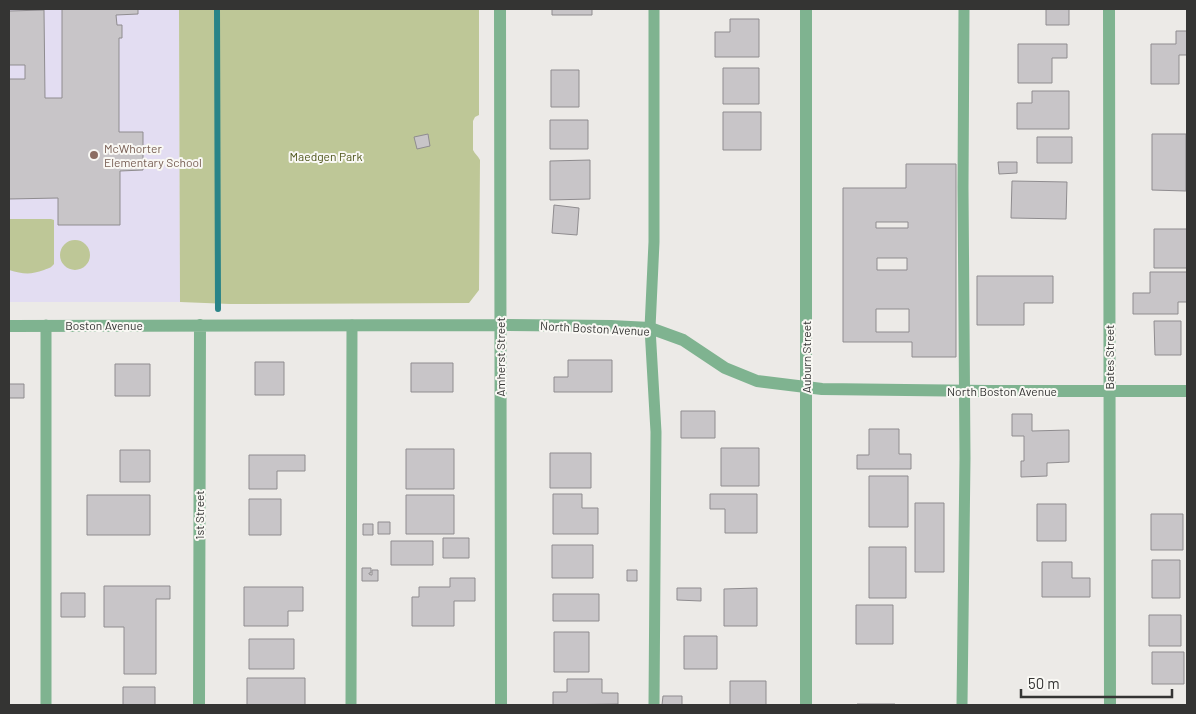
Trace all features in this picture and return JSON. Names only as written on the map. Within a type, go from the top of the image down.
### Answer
[{"type":"street","name":"Amherst Street","points":[[500,9],[501,705]]},
{"type":"street","name":"Auburn Street","points":[[806,9],[806,705]]},
{"type":"street","name":"Bates Street","points":[[1109,9],[1110,705]]},
{"type":"street","name":"North Boston Avenue","points":[[200,325],[500,325],[650,328],[684,340],[725,368],[757,381],[822,389],[1187,391]]},
{"type":"street","name":"Boston Avenue","points":[[9,326],[200,325]]},
{"type":"street","name":"1st Street","points":[[199,705],[200,325]]},
{"type":"lane","points":[[654,9],[654,242],[650,328],[656,432],[654,705]]},
{"type":"lane","points":[[962,705],[965,458],[964,9]]},
{"type":"lane","points":[[46,325],[46,705]]},
{"type":"lane","points":[[351,705],[352,325]]},
{"type":"shaded area","name":"McWhorter Elementary School","points":[[9,9],[179,9],[180,302],[9,302]]},
{"type":"green space","name":"Maedgen Park","points":[[179,9],[479,9],[479,115],[473,121],[473,150],[480,160],[479,290],[469,303],[230,304],[180,302]]},
{"type":"green space","points":[[9,219],[54,220],[54,264],[52,266],[39,272],[30,273],[9,270]]},
{"type":"green space","points":[[75,240],[86,244],[90,255],[86,266],[75,270],[64,266],[60,255],[64,244]]},
{"type":"building","points":[[62,9],[138,9],[138,14],[116,15],[117,25],[122,25],[122,38],[119,38],[119,132],[143,132],[143,170],[120,171],[120,225],[58,225],[58,198],[9,199],[9,79],[25,79],[25,65],[9,65],[9,11],[44,10],[45,98],[62,98]]},
{"type":"building","points":[[552,9],[592,9],[592,15],[552,15]]},
{"type":"building","points":[[1046,9],[1069,9],[1069,25],[1046,25]]},
{"type":"building","points":[[730,19],[759,19],[759,57],[715,57],[715,32],[730,32]]},
{"type":"building","points":[[1176,31],[1187,31],[1187,55],[1179,55],[1179,84],[1151,84],[1151,44],[1176,44]]},
{"type":"building","points":[[1018,44],[1067,44],[1067,58],[1052,58],[1052,83],[1018,83]]},
{"type":"building","points":[[723,68],[759,68],[759,104],[723,104]]},
{"type":"building","points":[[551,70],[579,70],[579,107],[551,107]]},
{"type":"building","points":[[1032,91],[1069,91],[1069,129],[1017,129],[1017,103],[1032,103]]},
{"type":"building","points":[[723,112],[761,112],[761,150],[723,150]]},
{"type":"building","points":[[550,120],[588,120],[588,149],[550,149]]},
{"type":"building","points":[[428,134],[430,146],[417,149],[414,137]]},
{"type":"building","points":[[1152,134],[1186,134],[1186,191],[1152,190]]},
{"type":"building","points":[[1037,137],[1072,137],[1072,163],[1037,163]]},
{"type":"building","points":[[590,160],[590,199],[550,200],[550,161]]},
{"type":"building","points":[[998,162],[1017,162],[1017,173],[999,174]]},
{"type":"building","points":[[906,164],[956,164],[956,357],[912,357],[912,342],[843,342],[843,188],[906,188]],"holes":[[[876,222],[908,222],[908,228],[876,228]],[[877,258],[907,258],[907,270],[877,270]],[[876,309],[909,309],[909,332],[876,332]]]},
{"type":"building","points":[[1012,181],[1067,182],[1066,219],[1011,218]]},
{"type":"building","points":[[554,205],[579,208],[577,235],[552,233]]},
{"type":"building","points":[[1154,229],[1187,229],[1187,268],[1154,268]]},
{"type":"building","points":[[1150,272],[1187,272],[1187,302],[1178,302],[1178,314],[1133,314],[1133,293],[1150,293]]},
{"type":"building","points":[[977,276],[1053,276],[1053,303],[1024,303],[1024,325],[977,325]]},
{"type":"building","points":[[1154,321],[1181,321],[1181,355],[1155,355]]},
{"type":"building","points":[[568,360],[612,360],[612,392],[554,392],[554,377],[568,377]]},
{"type":"building","points":[[255,362],[284,362],[284,395],[255,395]]},
{"type":"building","points":[[411,363],[453,363],[453,392],[411,392]]},
{"type":"building","points":[[115,364],[150,364],[150,396],[115,396]]},
{"type":"building","points":[[9,384],[24,384],[24,398],[9,398]]},
{"type":"building","points":[[681,411],[715,411],[715,438],[681,438]]},
{"type":"building","points":[[1012,414],[1032,414],[1032,431],[1069,430],[1069,462],[1047,463],[1047,476],[1021,477],[1021,461],[1024,461],[1024,436],[1012,436]]},
{"type":"building","points":[[869,429],[899,429],[899,454],[911,454],[911,469],[857,469],[857,455],[869,455]]},
{"type":"building","points":[[721,448],[759,448],[759,486],[721,486]]},
{"type":"building","points":[[406,449],[454,449],[454,489],[406,489]]},
{"type":"building","points":[[120,450],[150,450],[150,482],[120,482]]},
{"type":"building","points":[[550,453],[591,453],[591,488],[550,488]]},
{"type":"building","points":[[249,455],[305,455],[305,471],[277,471],[277,489],[249,489]]},
{"type":"building","points":[[869,476],[908,476],[908,527],[869,527]]},
{"type":"building","points":[[553,494],[582,494],[582,508],[598,508],[598,534],[553,534]]},
{"type":"building","points":[[710,494],[757,494],[757,533],[725,533],[725,509],[710,509]]},
{"type":"building","points":[[87,495],[150,495],[150,535],[87,535]]},
{"type":"building","points":[[406,495],[454,495],[454,534],[406,534]]},
{"type":"building","points":[[249,499],[281,499],[281,535],[249,535]]},
{"type":"building","points":[[915,503],[944,503],[944,572],[915,572]]},
{"type":"building","points":[[1037,504],[1066,504],[1066,541],[1037,541]]},
{"type":"building","points":[[1151,514],[1183,514],[1183,550],[1151,550]]},
{"type":"building","points":[[378,522],[390,522],[390,534],[378,534]]},
{"type":"building","points":[[363,524],[373,524],[373,535],[363,535]]},
{"type":"building","points":[[443,538],[469,538],[469,558],[443,558]]},
{"type":"building","points":[[391,541],[433,541],[433,565],[391,565]]},
{"type":"building","points":[[552,545],[593,545],[593,578],[552,578]]},
{"type":"building","points":[[869,547],[906,547],[906,598],[869,598]]},
{"type":"building","points":[[1152,560],[1180,560],[1180,598],[1152,598]]},
{"type":"building","points":[[1042,562],[1072,562],[1072,578],[1090,578],[1090,597],[1042,597]]},
{"type":"building","points":[[362,568],[371,568],[371,573],[369,574],[371,575],[372,570],[378,570],[378,581],[362,581]]},
{"type":"building","points":[[627,570],[637,570],[637,581],[627,581]]},
{"type":"building","points":[[450,578],[475,578],[475,601],[454,601],[454,626],[412,626],[412,597],[419,597],[419,587],[450,587]]},
{"type":"building","points":[[104,586],[170,586],[170,599],[156,599],[156,674],[124,674],[124,627],[104,627]]},
{"type":"building","points":[[244,587],[303,587],[303,611],[288,611],[288,626],[244,626]]},
{"type":"building","points":[[677,588],[701,588],[701,601],[677,600]]},
{"type":"building","points":[[757,588],[757,626],[724,626],[724,589]]},
{"type":"building","points":[[61,593],[85,593],[85,617],[61,617]]},
{"type":"building","points":[[553,594],[599,594],[599,621],[553,621]]},
{"type":"building","points":[[856,605],[893,605],[893,644],[856,644]]},
{"type":"building","points":[[1149,615],[1181,615],[1181,646],[1149,646]]},
{"type":"building","points":[[554,632],[589,632],[589,672],[554,672]]},
{"type":"building","points":[[684,636],[717,636],[717,669],[684,669]]},
{"type":"building","points":[[249,639],[294,639],[294,669],[249,669]]},
{"type":"building","points":[[1152,652],[1184,652],[1184,684],[1152,684]]},
{"type":"building","points":[[247,678],[305,678],[305,705],[247,705]]},
{"type":"building","points":[[567,679],[602,679],[602,693],[618,693],[618,704],[553,705],[553,692],[567,692]]},
{"type":"building","points":[[730,681],[766,681],[766,705],[730,705]]},
{"type":"building","points":[[123,687],[155,687],[155,705],[123,705]]},
{"type":"building","points":[[663,696],[682,696],[682,705],[662,705]]},
{"type":"building","points":[[895,704],[895,705],[857,705]]},
{"type":"waterway","points":[[217,9],[218,309]]},
{"type":"place","name":"McWhorter Elementary School","points":[[94,155]]}]
